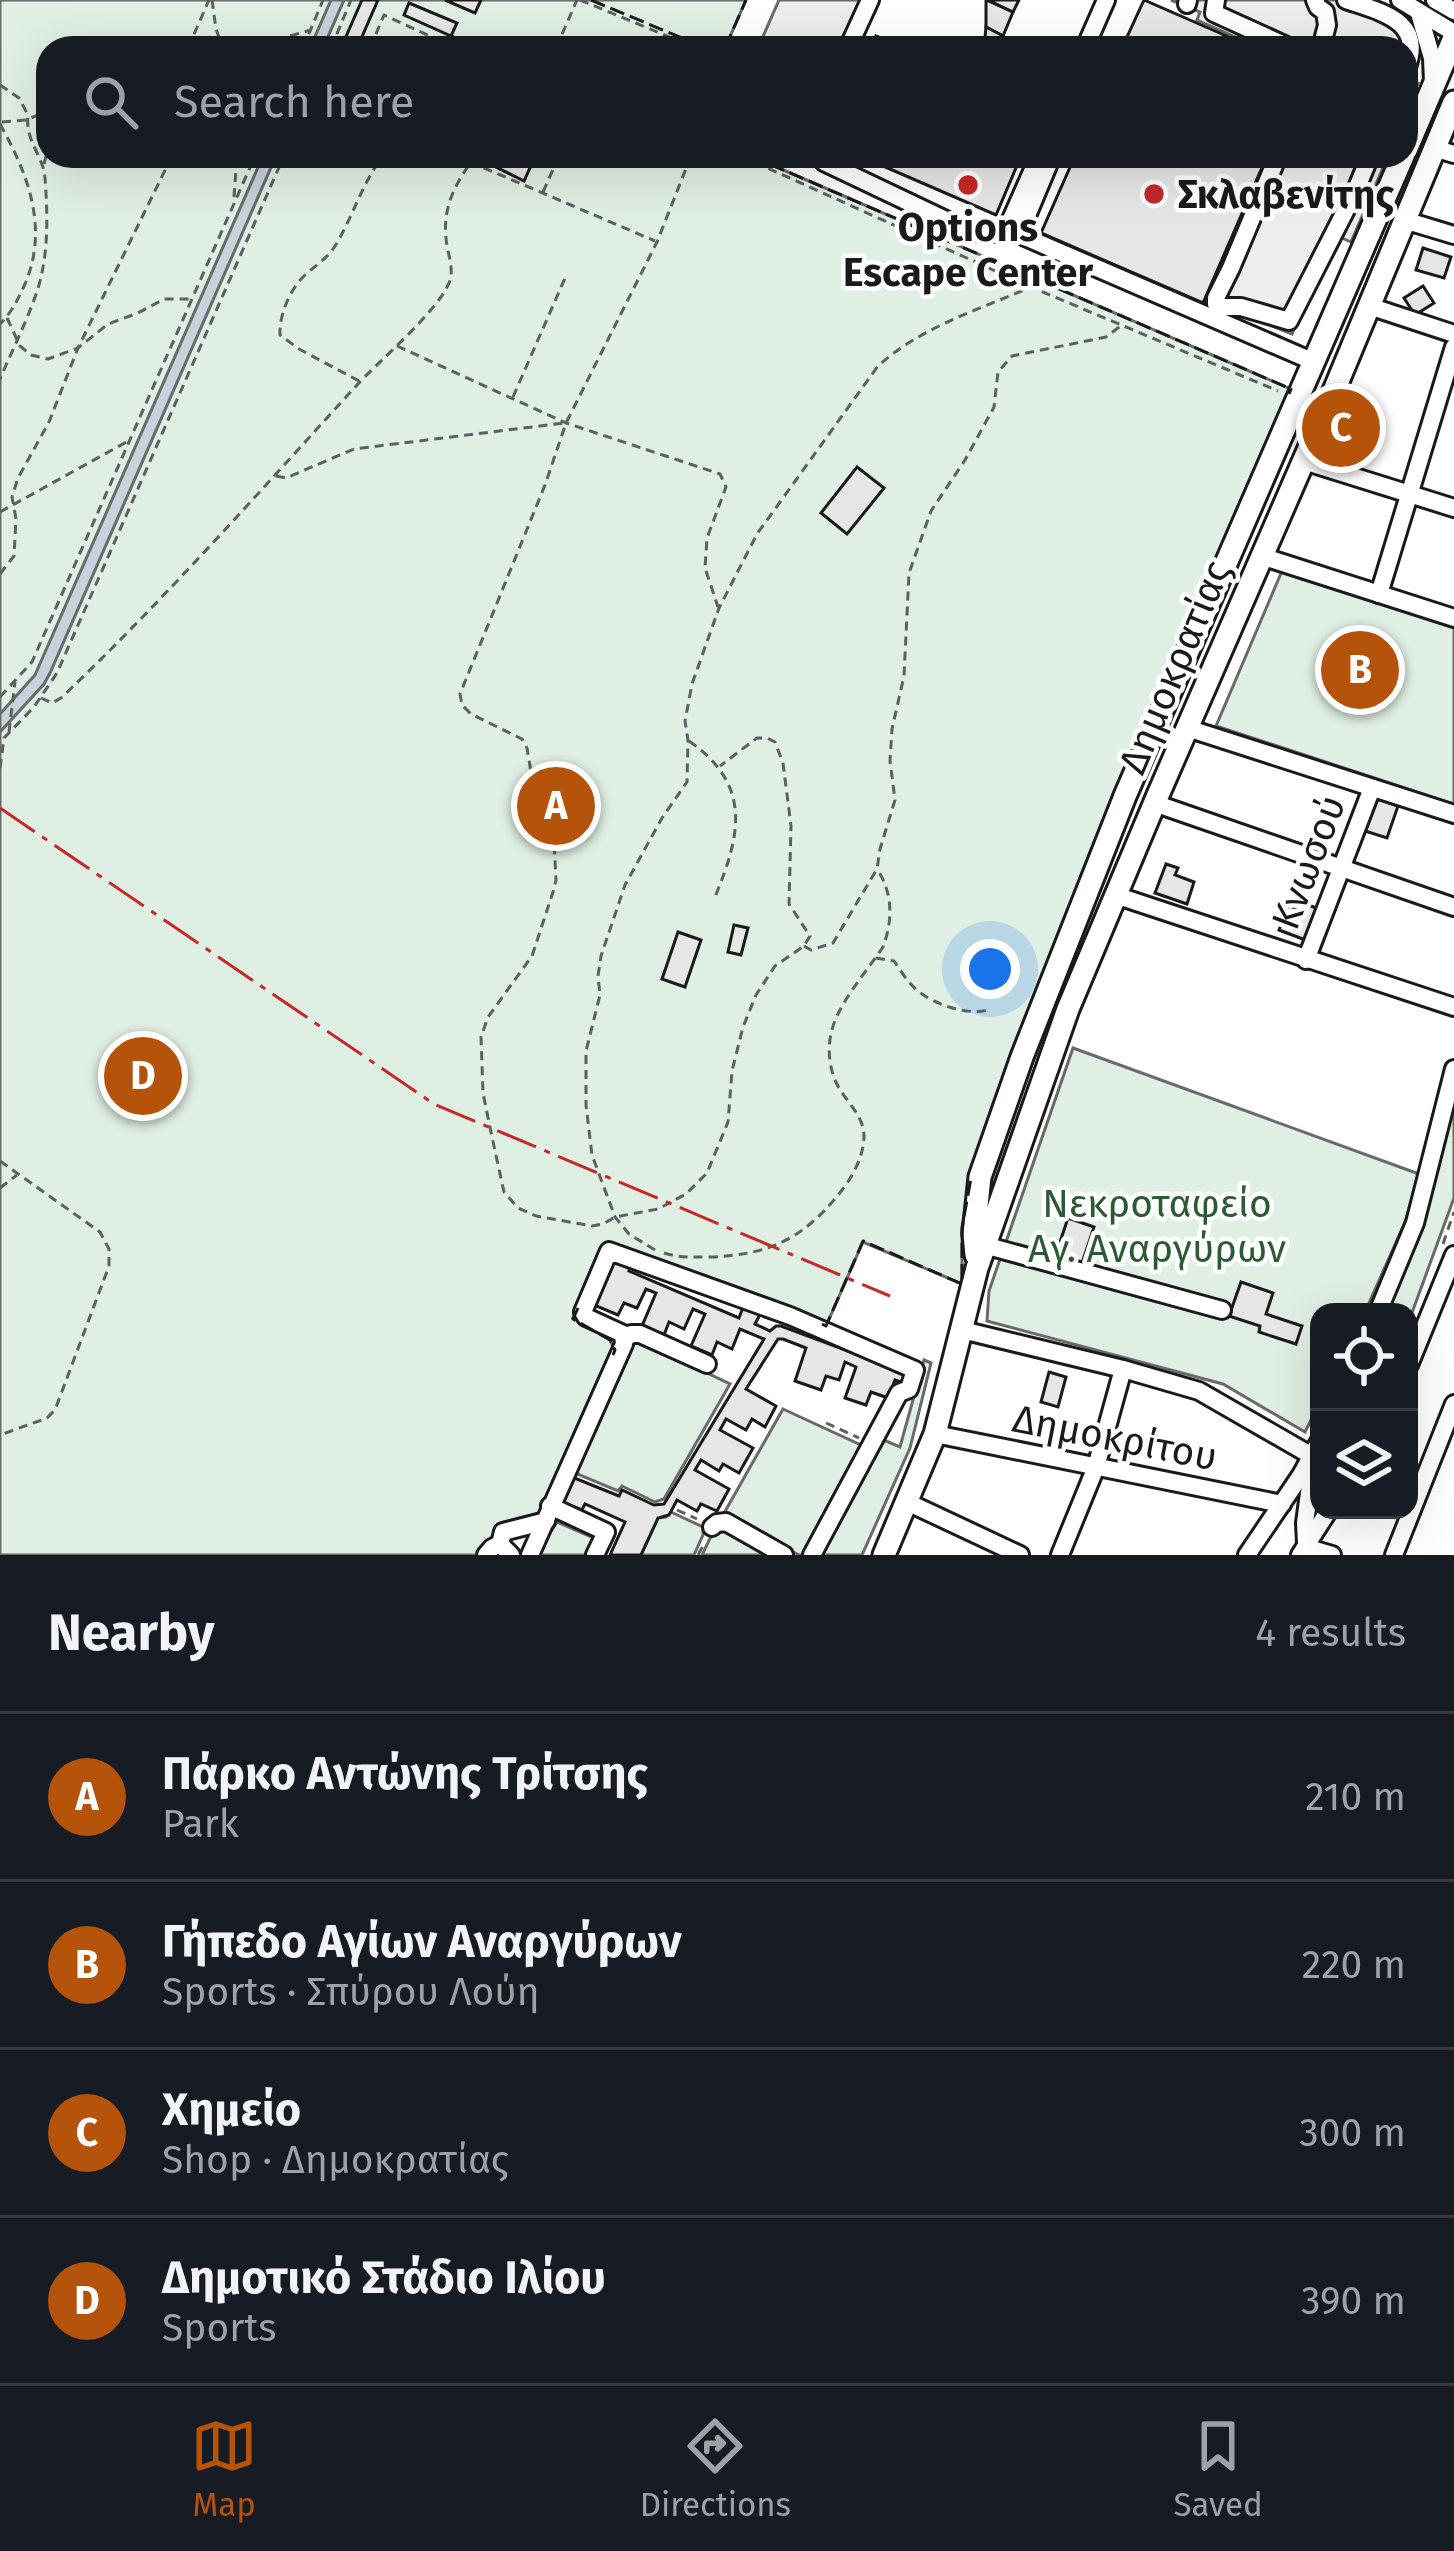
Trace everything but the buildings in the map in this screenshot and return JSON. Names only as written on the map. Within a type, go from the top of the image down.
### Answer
[{"type":"main road","name":"Δημοκρατίας","points":[[1418,123],[1454,36]]},
{"type":"main road","name":"Δημοκρατίας","points":[[884,1555],[935,1435],[976,1268],[1068,1009],[1404,220],[1444,151],[1454,102]]},
{"type":"main road","name":"Δημοκρατίας","points":[[976,1268],[980,1177],[1009,1092],[1125,796],[1398,168]]},
{"type":"street","points":[[854,36],[870,0]]},
{"type":"street","points":[[1090,36],[1106,0]]},
{"type":"street","points":[[1102,36],[1117,0]]},
{"type":"street","points":[[1216,0],[1214,13],[1265,36]]},
{"type":"street","points":[[1400,0],[1454,36]]},
{"type":"street","points":[[1435,0],[1454,11]]},
{"type":"street","points":[[1324,36],[1332,3],[1395,20],[1409,36]]},
{"type":"street","points":[[1419,13],[1432,58],[1433,89]]},
{"type":"street","points":[[837,168],[971,232],[993,233],[1010,224],[1034,168]]},
{"type":"street","points":[[1047,168],[1024,223],[1025,237],[1312,362]]},
{"type":"street","points":[[1273,168],[1216,304],[1289,322],[1365,168]]},
{"type":"street","points":[[1404,220],[1454,235]]},
{"type":"street","points":[[1369,306],[1454,334]]},
{"type":"street","points":[[1378,594],[1454,347]]},
{"type":"street","points":[[1304,460],[1454,508]]},
{"type":"street","points":[[1262,556],[1454,618]]},
{"type":"street","points":[[1187,728],[1454,814]]},
{"type":"street","name":"Κνωσού","points":[[1306,960],[1372,788]]},
{"type":"street","points":[[1154,803],[1454,907]]},
{"type":"street","points":[[1115,895],[1454,1007]]},
{"type":"street","points":[[1382,1303],[1415,1222],[1454,1069]]},
{"type":"street","points":[[984,1245],[1222,1310]]},
{"type":"street","points":[[625,1339],[583,1312],[609,1251],[790,1316],[913,1367],[913,1381],[899,1393],[812,1555]]},
{"type":"street","points":[[1418,1343],[1454,1256]]},
{"type":"street","points":[[962,1330],[1209,1395],[1310,1446]]},
{"type":"street","points":[[530,1555],[625,1339],[640,1334],[707,1364]]},
{"type":"street","points":[[1060,1555],[1096,1467],[1123,1369]]},
{"type":"street","points":[[1394,1555],[1454,1404]]},
{"type":"street","name":"Δημοκρίτου","points":[[935,1435],[1282,1504]]},
{"type":"street","points":[[1247,1555],[1310,1459]]},
{"type":"street","points":[[1303,1549],[1310,1489]]},
{"type":"street","points":[[907,1502],[1020,1555]]},
{"type":"street","points":[[499,1551],[503,1532],[548,1514],[605,1532],[595,1555]]},
{"type":"street","points":[[1303,1549],[1323,1519]]},
{"type":"street","points":[[712,1527],[726,1522],[784,1555]]},
{"type":"street","points":[[1303,1549],[1332,1555]]},
{"type":"path","points":[[194,36],[211,0]]},
{"type":"path","points":[[211,0],[219,36]]},
{"type":"path","points":[[308,36],[323,0]]},
{"type":"path","points":[[336,36],[351,0]]},
{"type":"path","points":[[562,36],[579,0],[667,36]]},
{"type":"path","points":[[348,7],[357,10]]},
{"type":"path","points":[[376,36],[384,16],[429,36]]},
{"type":"path","points":[[371,17],[382,21]]},
{"type":"path","points":[[289,36],[310,30]]},
{"type":"path","points":[[0,85],[19,98],[28,115],[30,144],[36,153]]},
{"type":"path","points":[[0,324],[15,307],[31,269],[36,222],[24,171],[0,123],[36,116]]},
{"type":"path","points":[[0,379],[36,296],[48,230],[44,168]]},
{"type":"path","points":[[0,574],[14,556],[12,497],[18,478],[49,422],[78,348],[166,168]]},
{"type":"path","points":[[234,205],[236,168]]},
{"type":"path","points":[[0,697],[32,662],[250,168]]},
{"type":"path","points":[[4,738],[57,673],[279,168]]},
{"type":"path","points":[[360,382],[299,350],[280,335],[279,322],[294,287],[326,261],[376,168]]},
{"type":"path","points":[[41,698],[52,703],[61,698],[116,646],[426,315],[451,281],[447,207],[452,189],[467,168]]},
{"type":"path","points":[[485,168],[657,242]]},
{"type":"path","points":[[543,192],[554,168]]},
{"type":"path","points":[[687,168],[657,242],[566,423],[460,698],[471,714],[522,739],[532,778],[552,815],[556,880],[532,956],[482,1028],[482,1093],[504,1192],[518,1208],[536,1216],[586,1226],[603,1224],[658,1209],[686,1194],[707,1173],[728,1122],[732,1071],[756,995],[775,966],[808,941],[809,932],[789,904],[791,826],[778,749],[767,738],[757,738],[720,766]]},
{"type":"path","points":[[768,168],[1296,399]]},
{"type":"path","points":[[512,399],[565,278]]},
{"type":"path","points":[[877,868],[886,881],[888,934],[836,1018],[830,1041],[834,1077],[860,1120],[863,1142],[850,1179],[800,1234],[759,1252],[690,1258],[658,1251],[628,1234],[615,1217],[592,1155],[586,1045],[610,926],[629,878],[687,782],[685,722],[692,684],[719,608],[757,534],[878,366],[933,328],[1031,287]]},
{"type":"path","points":[[7,318],[16,340],[31,356],[48,358],[78,348],[108,324],[164,299],[194,299]]},
{"type":"path","points":[[804,946],[811,950],[833,943],[877,868],[895,800],[890,761],[904,676],[909,573],[931,511],[994,407],[998,372],[1012,356],[1106,338],[1122,325]]},
{"type":"path","points":[[395,345],[566,423],[720,474],[726,488],[707,538],[705,568],[719,608]]},
{"type":"path","points":[[275,475],[286,478],[354,449],[566,423]]},
{"type":"path","points":[[0,512],[132,440]]},
{"type":"path","points":[[0,767],[15,681]]},
{"type":"path","points":[[688,740],[720,766],[731,786],[736,817],[731,858],[715,897]]},
{"type":"path","points":[[876,958],[894,961],[927,997],[972,1012],[991,1009]]},
{"type":"path","points":[[0,1161],[100,1232],[109,1249],[109,1266],[56,1410],[47,1418],[0,1435]]},
{"type":"path","points":[[0,1188],[17,1175]]},
{"type":"path","points":[[826,1423],[872,1443]]},
{"type":"green space","points":[[0,0],[746,0],[730,36],[36,36],[36,168],[779,168],[1291,389],[1054,945],[995,1101],[967,1193],[962,1284],[863,1242],[826,1326],[608,1243],[573,1318],[610,1340],[615,1350],[538,1521],[498,1531],[482,1555],[0,1555]]},
{"type":"green space","points":[[1282,571],[1454,626],[1454,804],[1216,726]]},
{"type":"green space","name":"Νεκροταφείο Αγ. Αναργύρων","points":[[1073,1048],[1419,1174],[1405,1222],[1369,1303],[1310,1303],[1310,1422],[1305,1432],[1223,1384],[987,1321],[989,1291]]},
{"type":"green space","points":[[1454,1104],[1454,1198],[1416,1303],[1389,1303],[1426,1216]]},
{"type":"green space","points":[[636,1339],[730,1384],[664,1499],[655,1502],[622,1486],[618,1491],[570,1471],[628,1342]]},
{"type":"green space","points":[[924,1360],[931,1363],[910,1448],[862,1555],[821,1555],[879,1438],[900,1447]]},
{"type":"green space","points":[[783,1409],[863,1446],[807,1555],[723,1515]]},
{"type":"green space","points":[[671,1512],[703,1527],[694,1555],[641,1555],[658,1518]]},
{"type":"green space","points":[[557,1522],[594,1538],[589,1555],[536,1555]]},
{"type":"green space","points":[[720,1528],[775,1555],[702,1555],[714,1530]]},
{"type":"shaded area","points":[[331,0],[344,0],[328,36],[315,36]]},
{"type":"shaded area","points":[[779,0],[861,0],[845,36],[763,36]]},
{"type":"shaded area","points":[[1171,0],[1358,0],[1397,16],[1405,36],[1233,36],[1197,20],[1200,12]]},
{"type":"shaded area","points":[[258,168],[271,168],[50,673],[0,732],[0,714],[35,675]]},
{"type":"shaded area","points":[[1270,168],[1383,168],[1351,242],[1334,240],[1292,334],[1240,313],[1219,311]]},
{"type":"fence","points":[[591,0],[677,36]]},
{"type":"fence","points":[[730,36],[746,0]]},
{"type":"fence","points":[[779,168],[1291,389],[1289,394]]},
{"type":"fence","points":[[822,1324],[826,1326],[863,1241],[962,1284],[962,1228],[971,1178]]},
{"type":"fence","points":[[578,1308],[573,1319],[610,1340],[613,1355]]},
{"type":"power","points":[[0,808],[434,1104],[890,1296]]},
{"type":"place","name":"Options Escape Center","points":[[968,185]]},
{"type":"place","name":"Σκλαβενίτης","points":[[1154,194]]},
{"type":"place","name":"Χημείο","points":[[1341,428]]},
{"type":"place","name":"Γήπεδο Αγίων Αναργύρων","points":[[1360,670]]},
{"type":"place","name":"Πάρκο Αντώνης Τρίτσης","points":[[556,806]]},
{"type":"place","name":"Δημοτικό Στάδιο Ιλίου","points":[[143,1076]]}]
